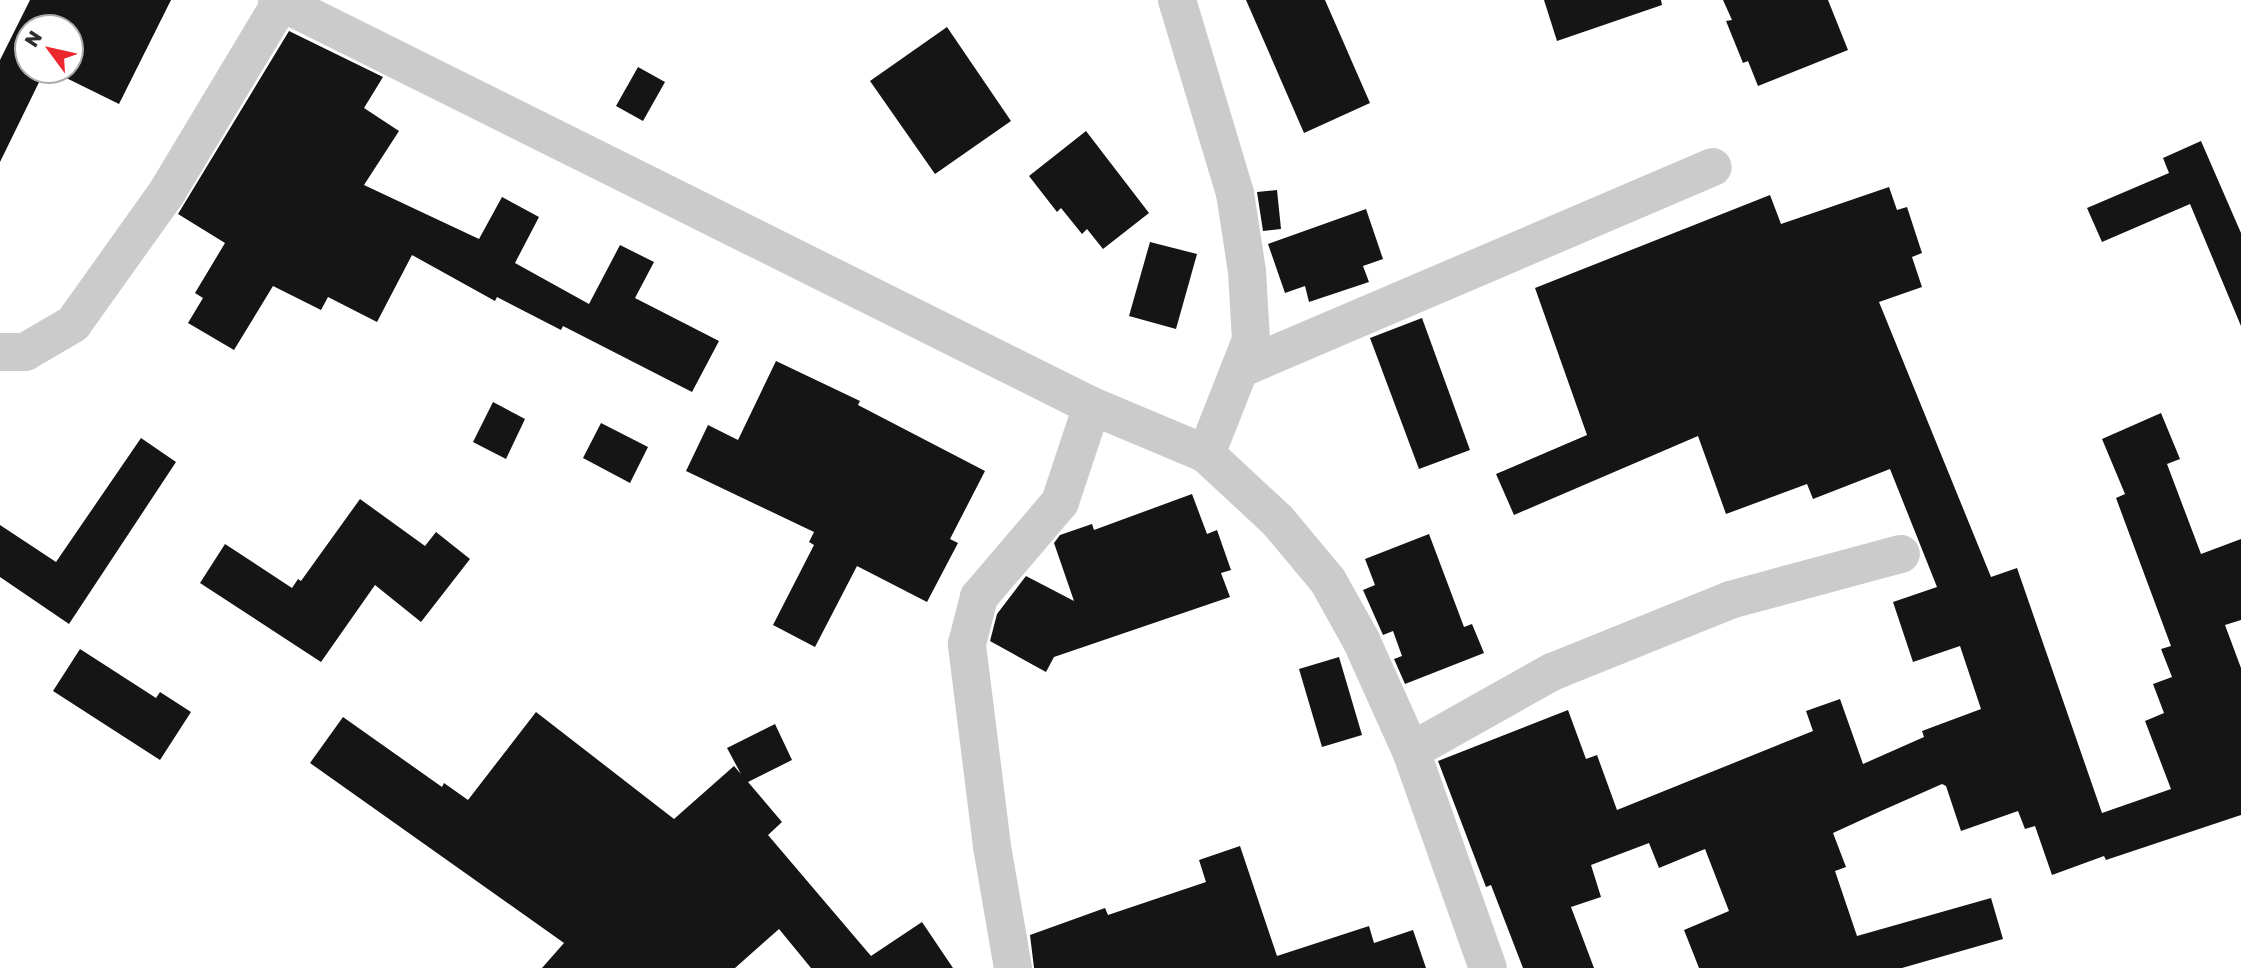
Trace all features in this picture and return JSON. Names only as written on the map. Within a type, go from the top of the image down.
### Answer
[{"type":"street","points":[[0,352],[25,352],[74,324],[167,192],[279,1],[1092,406],[1206,454],[1278,521],[1328,581],[1361,640],[1410,751],[1488,968]]},
{"type":"street","points":[[1187,3],[1235,193],[1247,271],[1251,340],[1206,454]]},
{"type":"street","points":[[1240,369],[1713,167]]},
{"type":"street","points":[[1013,968],[992,846],[967,644],[979,597],[1060,502],[1092,406]]},
{"type":"street","points":[[1410,751],[1552,672],[1590,656],[1730,600],[1901,554]]},
{"type":"building","points":[[30,0],[171,0],[119,104],[78,84],[84,84],[84,14],[23,14]]},
{"type":"building","points":[[1246,0],[1325,0],[1370,103],[1304,133]]},
{"type":"building","points":[[1544,0],[1661,0],[1662,5],[1557,41]]},
{"type":"building","points":[[1723,0],[1828,0],[1848,50],[1758,86],[1748,61],[1743,63],[1726,21],[1732,20]]},
{"type":"building","points":[[947,27],[1011,121],[935,174],[870,81]]},
{"type":"building","points":[[289,31],[383,77],[364,108],[399,131],[364,185],[479,239],[502,197],[539,217],[515,263],[589,304],[620,245],[654,262],[635,298],[719,341],[692,392],[563,326],[561,330],[497,297],[495,301],[412,255],[377,322],[328,297],[321,310],[273,286],[234,350],[188,323],[203,298],[195,293],[225,243],[178,214]]},
{"type":"building","points":[[14,32],[14,84],[38,84],[0,162],[0,60]]},
{"type":"building","points":[[638,67],[665,82],[643,121],[616,106]]},
{"type":"building","points":[[1086,131],[1149,213],[1103,249],[1087,229],[1082,234],[1061,208],[1057,212],[1029,176]]},
{"type":"building","points":[[2201,141],[2241,233],[2241,326],[2190,204],[2102,242],[2087,208],[2169,173],[2163,158]]},
{"type":"building","points":[[1889,187],[1897,210],[1907,207],[1922,253],[1912,257],[1922,287],[1879,302],[1991,577],[2017,568],[2102,813],[2171,789],[2145,721],[2164,713],[2153,684],[2172,677],[2161,649],[2171,646],[2116,498],[2125,494],[2102,439],[2161,413],[2180,459],[2167,464],[2201,554],[2241,539],[2241,620],[2225,625],[2241,668],[2241,815],[2106,860],[2104,856],[2052,875],[2035,826],[2025,829],[2018,811],[1961,831],[1946,786],[1942,784],[1881,811],[1833,833],[1846,867],[1835,871],[1857,936],[1991,898],[2003,939],[1902,968],[1699,968],[1684,930],[1729,911],[1705,849],[1659,868],[1649,843],[1591,865],[1601,897],[1571,907],[1594,968],[1523,968],[1491,885],[1486,887],[1438,761],[1568,710],[1586,759],[1597,755],[1617,810],[1813,731],[1806,711],[1840,699],[1863,764],[1924,737],[1922,731],[1981,709],[1960,646],[1913,662],[1893,602],[1937,587],[1890,469],[1813,499],[1807,484],[1726,514],[1698,436],[1514,515],[1496,474],[1587,435],[1535,288],[1770,195],[1781,224]]},
{"type":"building","points":[[1277,190],[1281,229],[1263,231],[1257,192]]},
{"type":"building","points":[[1366,209],[1383,259],[1363,266],[1369,282],[1309,302],[1305,286],[1285,293],[1268,244]]},
{"type":"building","points":[[1150,242],[1197,254],[1176,329],[1129,316]]},
{"type":"building","points":[[1422,318],[1470,450],[1419,469],[1370,338]]},
{"type":"building","points":[[776,361],[860,401],[858,405],[985,471],[950,539],[958,543],[927,602],[857,566],[815,647],[773,625],[814,545],[809,542],[814,532],[686,471],[708,425],[738,440]]},
{"type":"building","points":[[493,402],[525,419],[506,459],[473,442]]},
{"type":"building","points":[[601,423],[648,447],[630,483],[583,458]]},
{"type":"building","points":[[141,438],[176,462],[69,624],[0,577],[0,525],[56,562]]},
{"type":"building","points":[[1192,494],[1207,534],[1217,530],[1231,570],[1221,573],[1230,597],[1054,657],[1046,672],[990,641],[997,614],[1026,576],[1074,601],[1054,543],[1060,535],[1092,524],[1094,530]]},
{"type":"building","points":[[360,499],[425,546],[436,532],[470,559],[421,622],[375,585],[321,662],[200,583],[225,544],[292,588],[298,579],[301,581]]},
{"type":"building","points":[[1429,534],[1464,627],[1472,624],[1484,653],[1405,684],[1394,659],[1402,656],[1393,631],[1383,635],[1363,590],[1375,585],[1365,559]]},
{"type":"building","points":[[80,649],[156,698],[160,692],[191,712],[160,760],[53,691]]},
{"type":"building","points":[[1339,657],[1362,735],[1322,747],[1299,669]]},
{"type":"building","points":[[536,712],[674,819],[734,766],[741,774],[727,748],[775,724],[792,760],[748,782],[782,822],[768,835],[871,956],[922,922],[953,968],[811,968],[779,929],[735,968],[542,968],[564,943],[310,763],[343,717],[442,787],[444,783],[468,800]]},
{"type":"building","points":[[1240,846],[1277,956],[1369,926],[1374,943],[1413,930],[1426,968],[1034,968],[1030,935],[1105,908],[1108,915],[1206,882],[1199,860]]}]
